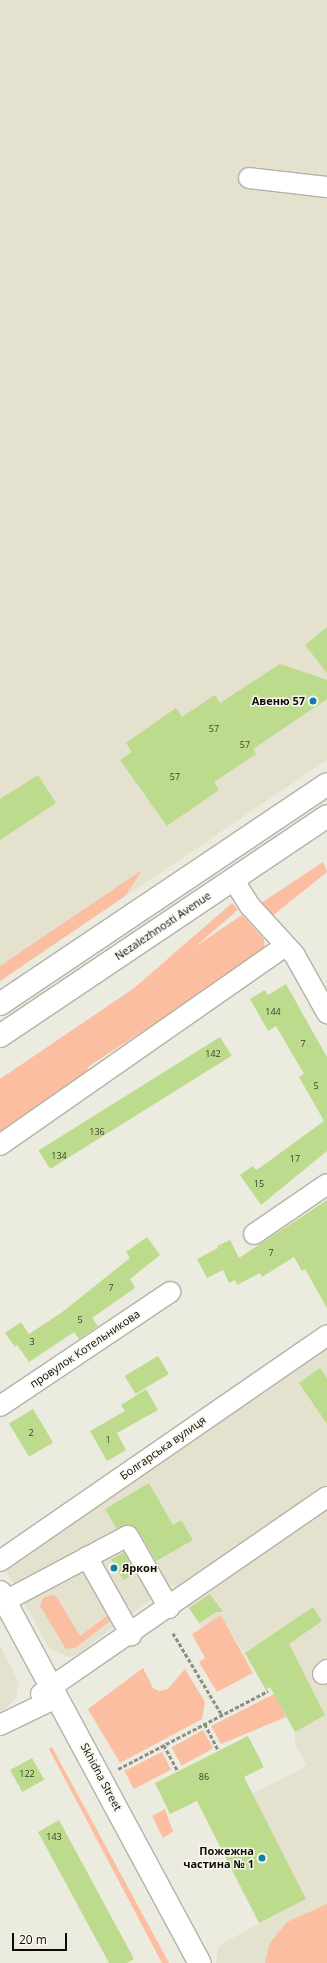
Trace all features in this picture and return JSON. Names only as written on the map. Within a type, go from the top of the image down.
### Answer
[{"type":"main road","points":[[0,1004],[327,784]]},
{"type":"main road","name":"Nezalezhnosti Avenue","points":[[0,1036],[327,816]]},
{"type":"main road","name":"Skhidna Street","points":[[1,1600],[185,1963]]},
{"type":"main road","name":"Skhidna Street","points":[[49,1695],[200,1963]]},
{"type":"street","points":[[249,178],[327,187]]},
{"type":"street","points":[[233,879],[284,947],[294,954],[327,1013]]},
{"type":"street","points":[[0,1145],[284,947]]},
{"type":"street","points":[[254,1234],[327,1184]]},
{"type":"street","name":"провулок Котельникова","points":[[0,1406],[170,1292]]},
{"type":"street","name":"Болгарська вулиця","points":[[0,1561],[327,1335]]},
{"type":"street","points":[[0,1725],[49,1695],[131,1635],[327,1497]]},
{"type":"street","points":[[1,1600],[128,1536],[169,1608]]},
{"type":"street","points":[[87,1557],[131,1635]]},
{"type":"path","points":[[173,1633],[222,1715]]},
{"type":"path","points":[[118,1770],[268,1691]]},
{"type":"path","points":[[205,1724],[219,1750]]},
{"type":"path","points":[[164,1745],[178,1772]]},
{"type":"shaded area","points":[[0,0],[327,0],[327,760],[0,981]]},
{"type":"shaded area","points":[[323,862],[327,872],[271,917],[258,905]]},
{"type":"shaded area","points":[[142,870],[125,896],[0,981],[0,966]]},
{"type":"shaded area","points":[[232,903],[238,910],[27,1093],[21,1086]]},
{"type":"shaded area","points":[[242,915],[264,939],[265,953],[89,1066],[85,1076],[0,1138],[0,1079]]},
{"type":"shaded area","points":[[327,1348],[327,1963],[216,1963],[219,1946],[259,1923],[205,1817],[307,1766],[295,1744],[295,1732],[270,1687],[266,1690],[221,1615],[202,1628],[172,1584],[76,1655],[69,1657],[49,1648],[5,1568]]},
{"type":"shaded area","points":[[52,1595],[56,1596],[80,1636],[111,1613],[114,1618],[75,1648],[66,1649],[40,1606],[43,1598]]},
{"type":"shaded area","points":[[221,1615],[253,1673],[217,1692],[199,1662],[205,1658],[192,1634]]},
{"type":"shaded area","points":[[0,1646],[19,1683],[16,1698],[0,1713]]},
{"type":"shaded area","points":[[143,1668],[153,1688],[159,1691],[168,1689],[185,1669],[205,1702],[202,1719],[120,1763],[88,1709]]},
{"type":"shaded area","points":[[274,1694],[286,1717],[221,1744],[211,1726]]},
{"type":"shaded area","points":[[203,1730],[213,1748],[182,1766],[172,1747]]},
{"type":"shaded area","points":[[52,1747],[169,1963],[162,1963],[49,1749]]},
{"type":"shaded area","points":[[162,1752],[171,1770],[134,1789],[125,1771]]},
{"type":"shaded area","points":[[165,1809],[173,1832],[163,1838],[152,1816]]},
{"type":"shaded area","points":[[327,1904],[327,1963],[265,1963],[270,1943],[287,1922]]},
{"type":"building","points":[[327,627],[327,673],[305,645]]},
{"type":"building","points":[[280,664],[327,680],[327,699],[253,749],[256,754],[214,782],[219,790],[167,826],[120,760],[132,752],[126,743],[176,708],[182,717],[215,695],[220,703]]},
{"type":"building","points":[[38,775],[56,803],[0,840],[0,799]]},
{"type":"building","points":[[286,984],[327,1057],[327,1151],[261,1205],[240,1175],[253,1166],[256,1170],[261,1167],[324,1121],[299,1077],[304,1074],[276,1026],[268,1031],[250,999],[265,990],[268,995]]},
{"type":"building","points":[[220,1037],[232,1056],[50,1169],[39,1150]]},
{"type":"building","points":[[327,1200],[327,1308],[305,1269],[302,1271],[294,1257],[262,1277],[260,1273],[237,1285],[235,1280],[229,1283],[223,1270],[207,1278],[197,1259],[218,1248],[217,1246],[230,1240],[239,1258]]},
{"type":"building","points":[[147,1237],[160,1255],[130,1279],[135,1288],[92,1318],[98,1326],[79,1339],[74,1332],[29,1362],[17,1345],[15,1347],[5,1333],[21,1322],[29,1334],[61,1313],[130,1258],[126,1252]]},
{"type":"building","points":[[158,1356],[169,1374],[135,1394],[125,1376]]},
{"type":"building","points":[[320,1368],[327,1378],[327,1424],[299,1383]]},
{"type":"building","points":[[146,1389],[158,1410],[117,1433],[126,1450],[107,1461],[90,1431],[125,1411],[121,1405]]},
{"type":"building","points":[[33,1409],[53,1442],[29,1457],[9,1423]]},
{"type":"building","points":[[149,1483],[173,1525],[181,1520],[193,1540],[156,1561],[138,1530],[129,1525],[117,1529],[105,1509]]},
{"type":"building","points":[[124,1552],[136,1573],[123,1580],[111,1560]]},
{"type":"building","points":[[210,1594],[223,1612],[216,1612],[199,1623],[189,1608]]},
{"type":"building","points":[[313,1607],[322,1621],[289,1644],[325,1715],[295,1732],[270,1687],[266,1690],[245,1653]]},
{"type":"building","points":[[248,1736],[264,1767],[244,1777],[306,1899],[259,1923],[197,1801],[170,1814],[155,1783]]},
{"type":"building","points":[[32,1758],[44,1780],[22,1792],[10,1770]]},
{"type":"building","points":[[59,1820],[134,1959],[127,1963],[109,1963],[38,1832]]},
{"type":"place","name":"Авеню 57","points":[[313,701]]},
{"type":"place","name":"Яркон","points":[[114,1568]]},
{"type":"place","name":"Пожежна частина № 1","points":[[262,1858]]}]
